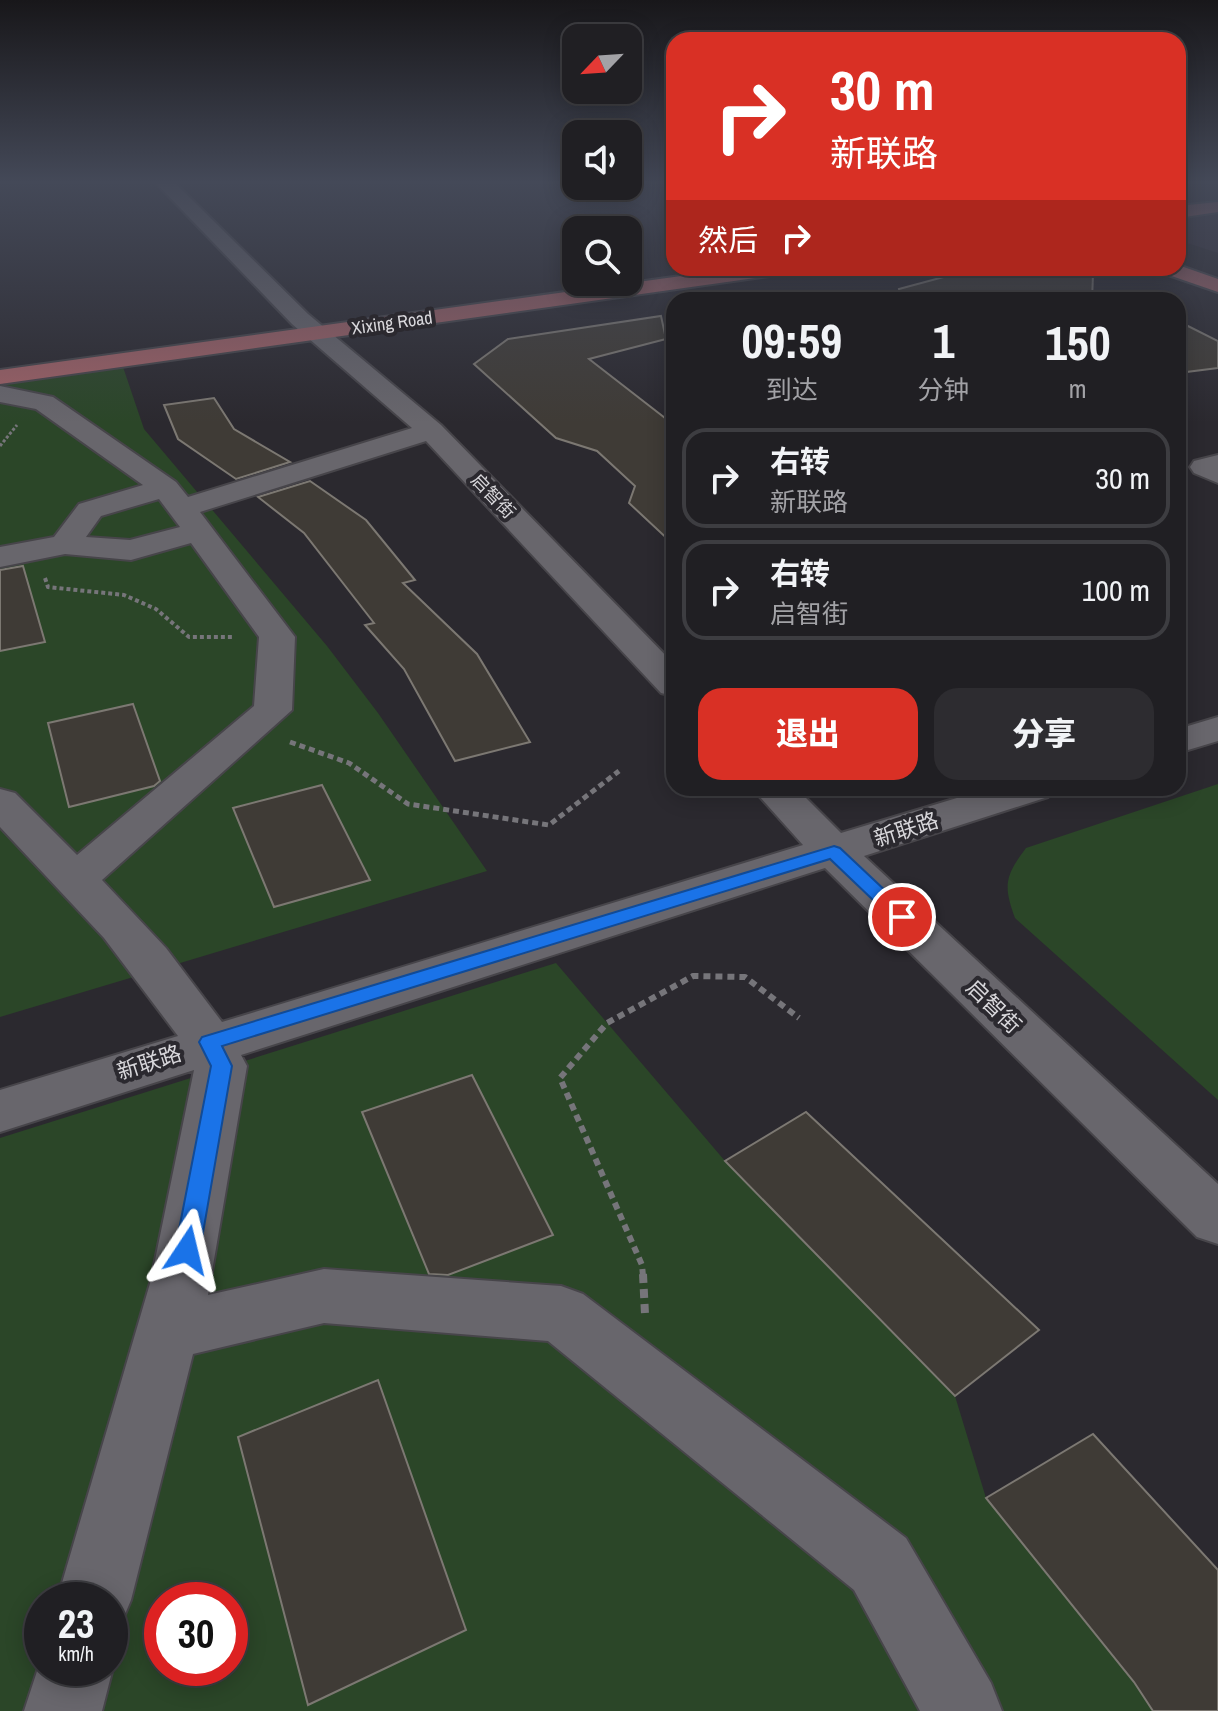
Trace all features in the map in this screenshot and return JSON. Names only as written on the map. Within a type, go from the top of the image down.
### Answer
[{"type":"main road","points":[[642,272],[666,268]]},
{"type":"main road","points":[[1186,275],[1218,286]]},
{"type":"main road","name":"Xixing Road","points":[[0,360],[719,276]]},
{"type":"main road","name":"Xixing Road","points":[[0,377],[562,283]]},
{"type":"street","name":"启智街","points":[[247,263],[311,326],[431,431],[666,677]]},
{"type":"street","points":[[0,394],[44,403],[183,509],[277,637],[273,710],[74,881]]},
{"type":"street","points":[[50,548],[90,510],[183,509],[431,431]]},
{"type":"street","points":[[1218,464],[1204,467],[1218,474]]},
{"type":"street","points":[[0,557],[50,548],[131,550],[183,509]]},
{"type":"street","points":[[1186,739],[1218,729]]},
{"type":"street","name":"启智街","points":[[781,796],[834,852],[1218,1220]]},
{"type":"street","name":"新联路","points":[[0,1111],[209,1042],[1008,796]]},
{"type":"street","points":[[0,802],[157,970],[209,1042],[221,1066],[181,1280],[99,1582]]},
{"type":"street","points":[[168,1332],[324,1296],[561,1314],[880,1564],[963,1711]]},
{"type":"street","points":[[63,1711],[70,1686]]},
{"type":"path","points":[[50,548],[48,587],[125,592],[168,615],[189,637],[277,637]]},
{"type":"path","points":[[252,728],[349,763],[408,804],[549,825],[619,771]]},
{"type":"path","points":[[649,1383],[642,1265],[560,1078],[607,1023],[693,976],[745,977],[799,1018]]},
{"type":"green space","points":[[122,364],[144,429],[327,646],[378,713],[487,871],[0,1017],[0,382]]},
{"type":"green space","points":[[1218,784],[1218,1100],[1015,918],[1008,889],[1010,874],[1026,848]]},
{"type":"green space","points":[[556,963],[725,1161],[955,1396],[986,1498],[1134,1682],[1153,1711],[0,1711],[0,1138]]},
{"type":"building","points":[[947,276],[1093,276],[1092,292],[900,292],[899,289]]},
{"type":"building","points":[[661,316],[666,339],[589,359],[666,419],[666,538],[629,503],[635,486],[597,451],[556,438],[474,364],[508,339]]},
{"type":"building","points":[[1186,325],[1218,341],[1218,368],[1186,372]]},
{"type":"building","points":[[214,398],[234,429],[290,462],[236,479],[178,439],[164,405]]},
{"type":"building","points":[[310,481],[366,520],[415,580],[403,583],[477,654],[530,742],[455,761],[404,669],[365,625],[374,623],[304,533],[258,497]]},
{"type":"building","points":[[23,566],[45,642],[0,651],[0,570]]},
{"type":"building","points":[[133,704],[160,781],[154,786],[69,807],[48,723]]},
{"type":"building","points":[[322,785],[370,880],[274,907],[233,808]]},
{"type":"building","points":[[472,1075],[553,1235],[448,1275],[429,1274],[362,1112]]},
{"type":"building","points":[[806,1112],[1039,1330],[955,1396],[725,1161]]},
{"type":"building","points":[[378,1380],[466,1630],[308,1705],[238,1437]]},
{"type":"building","points":[[1093,1434],[1218,1570],[1218,1711],[1153,1711],[1134,1682],[986,1498]]},
{"type":"route","points":[[187,1250],[221,1066],[209,1042],[834,852],[902,917]]}]
